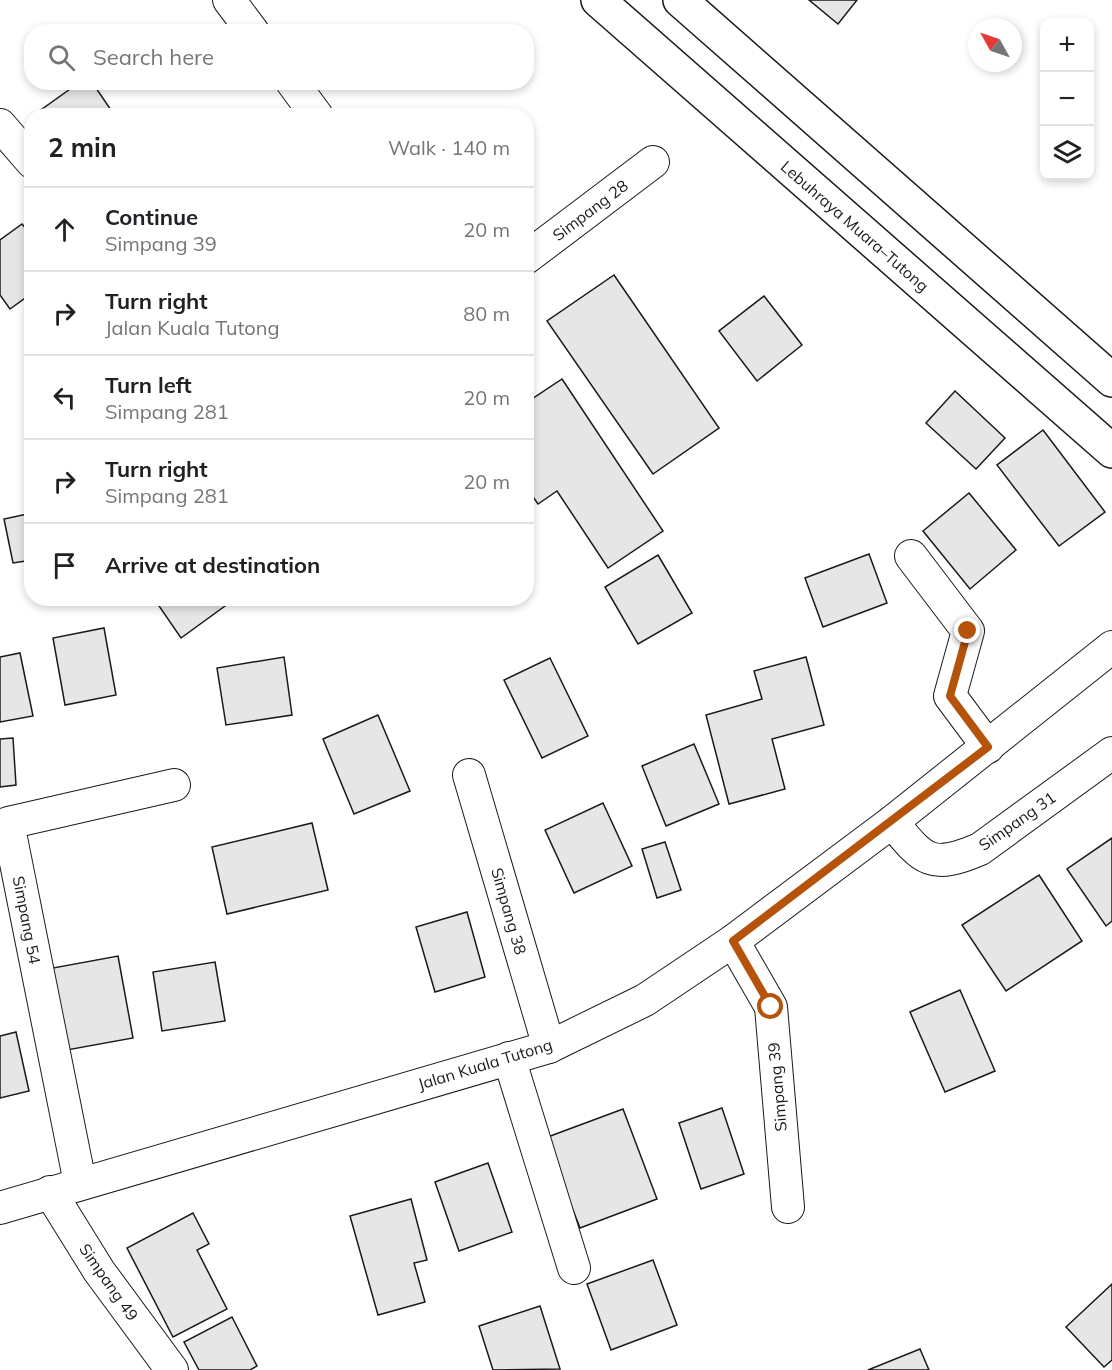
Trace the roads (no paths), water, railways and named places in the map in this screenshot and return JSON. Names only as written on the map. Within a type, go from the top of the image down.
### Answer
[{"type":"highway","name":"Lebuhraya Muara–Tutong","points":[[597,0],[1112,451]]},
{"type":"highway","points":[[680,0],[1112,380]]},
{"type":"highway","points":[[1056,330],[1112,365]]},
{"type":"street","points":[[229,0],[247,24]]},
{"type":"street","points":[[298,90],[311,108]]},
{"type":"street","points":[[0,124],[24,152]]},
{"type":"street","name":"Simpang 28","points":[[534,252],[653,162]]},
{"type":"street","points":[[911,556],[968,631],[950,696],[988,747]]},
{"type":"street","name":"Jalan Kuala Tutong","points":[[0,1208],[549,1047],[645,1000],[733,941],[892,822],[1112,647]]},
{"type":"street","name":"Simpang 31","points":[[892,822],[916,852],[935,861],[957,859],[980,849],[1112,753]]},
{"type":"street","name":"Simpang 38","points":[[470,775],[549,1047]]},
{"type":"street","name":"Simpang 54","points":[[80,1184],[8,823],[174,785]]},
{"type":"street","name":"Simpang 39","points":[[733,941],[771,1007],[788,1208]]},
{"type":"street","points":[[509,1059],[574,1268]]},
{"type":"street","name":"Simpang 49","points":[[50,1192],[99,1271],[172,1370]]}]
